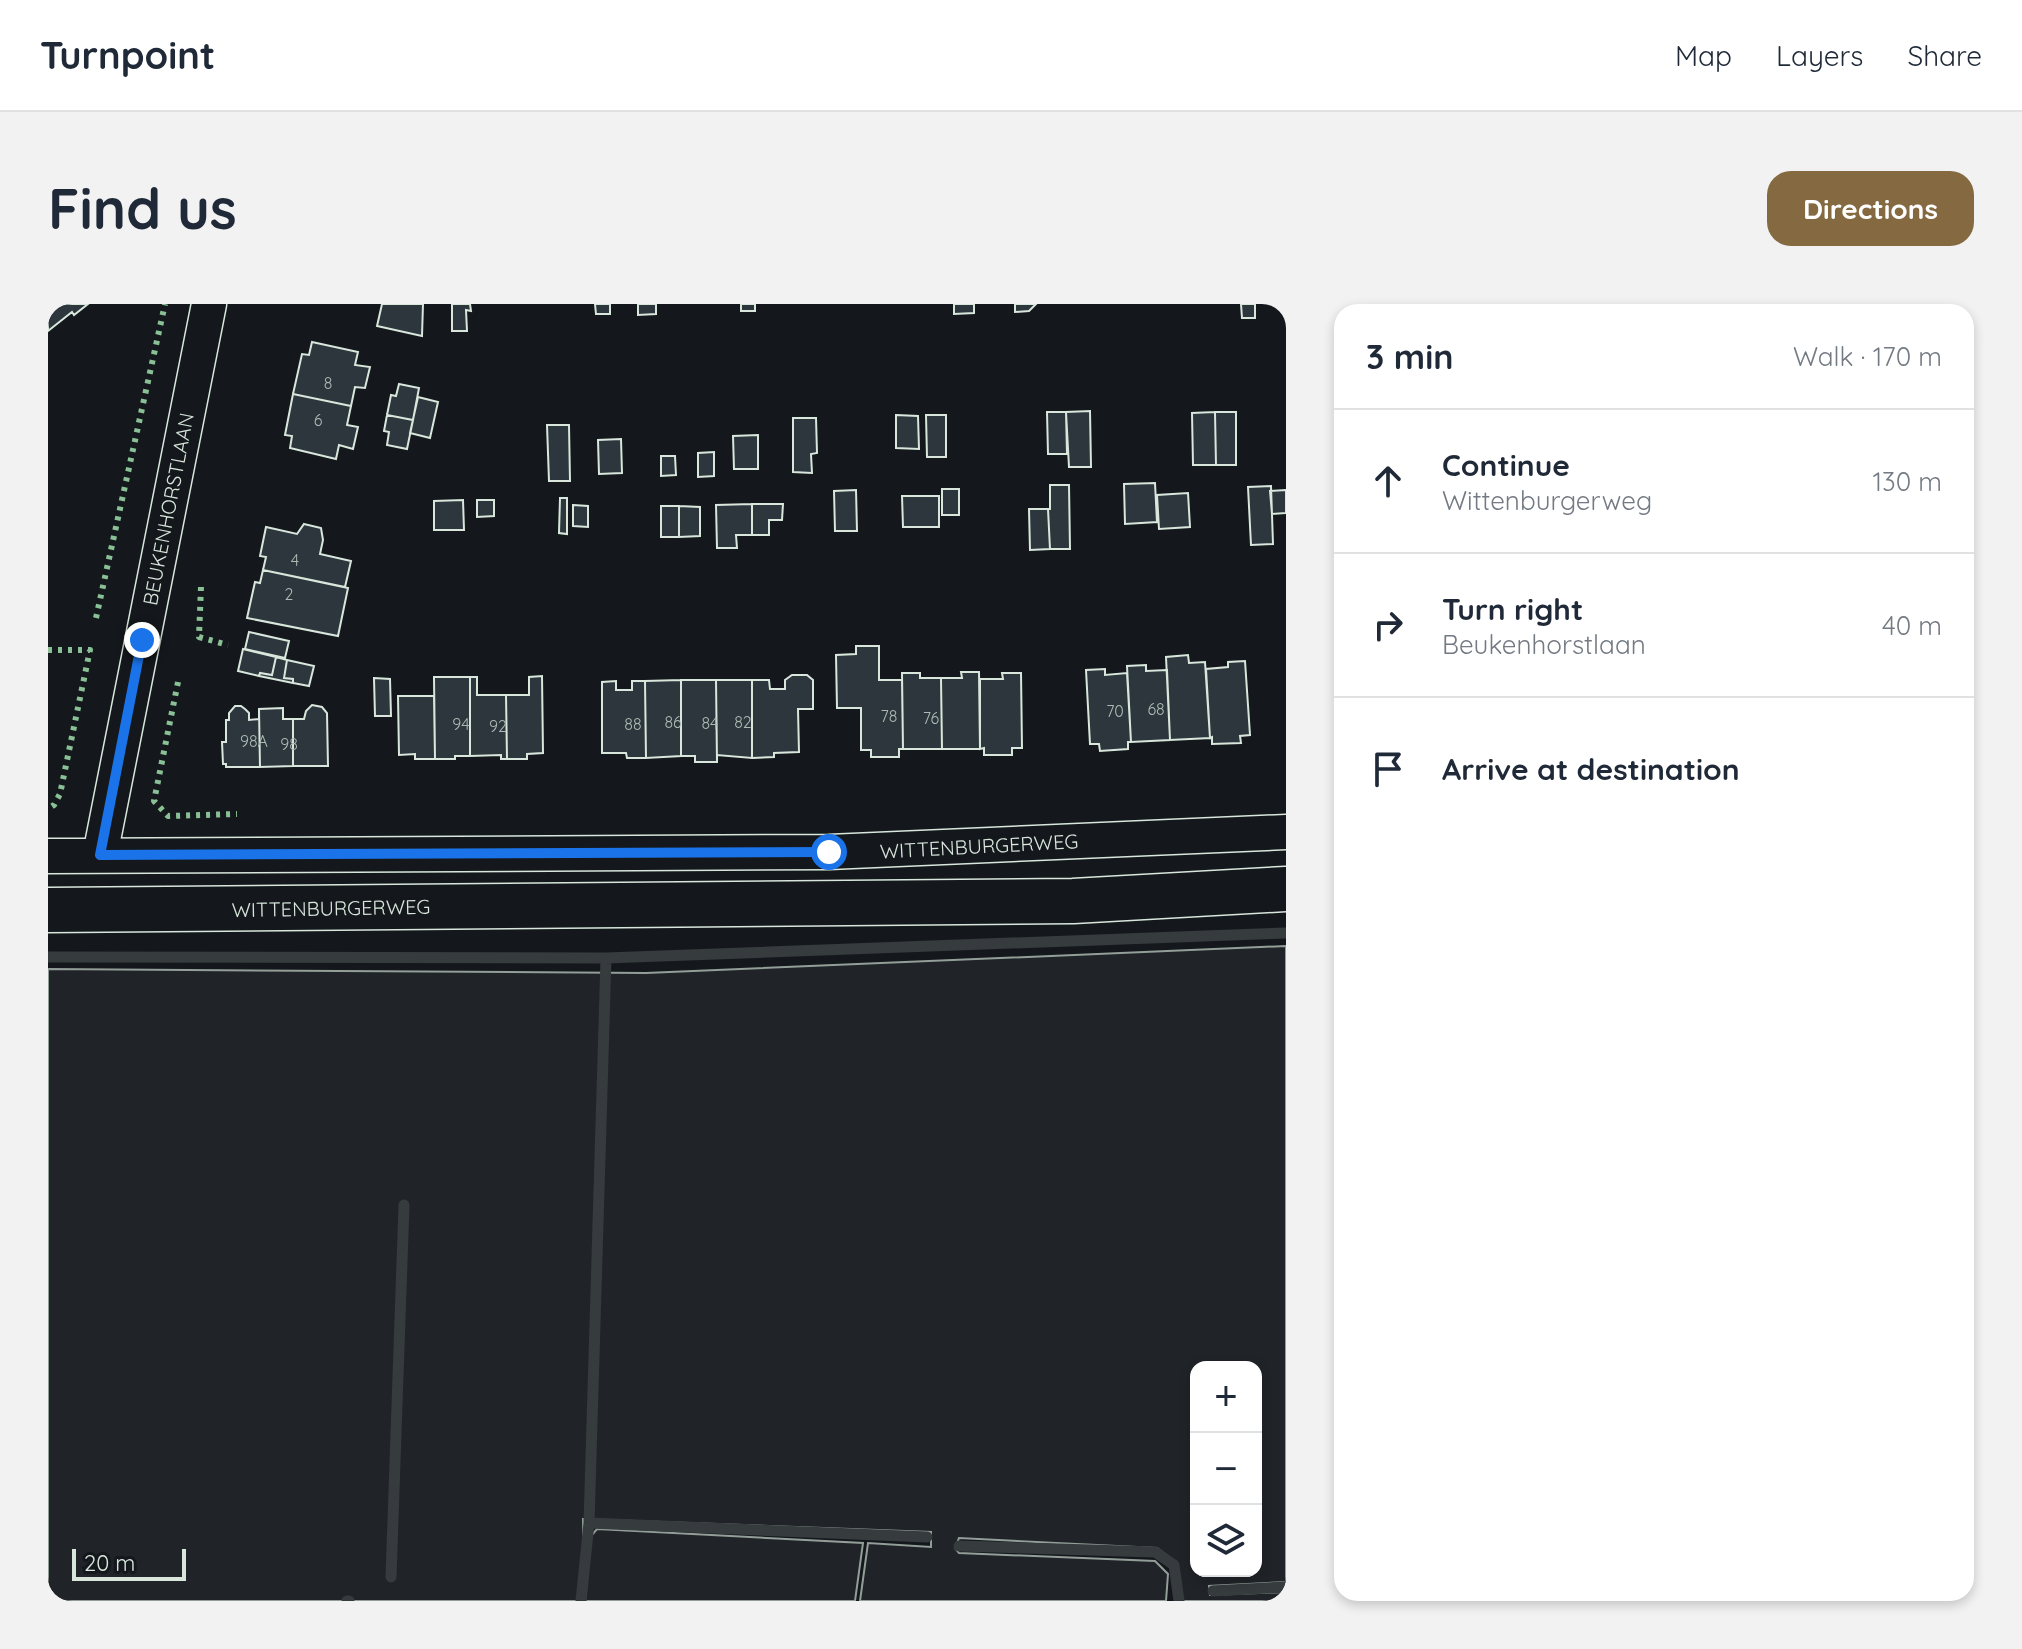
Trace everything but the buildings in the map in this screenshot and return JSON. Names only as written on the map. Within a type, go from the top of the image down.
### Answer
[{"type":"street","name":"BEUKENHORSTLAAN","points":[[100,855],[209,304]]},
{"type":"street","name":"WITTENBURGERWEG","points":[[48,856],[829,852],[1286,832]]},
{"type":"street","name":"WITTENBURGERWEG","points":[[48,910],[1073,901],[1286,889]]},
{"type":"shaded area","points":[[1286,946],[1286,1582],[1209,1586],[1210,1595],[1286,1592],[1286,1601],[1182,1601],[1177,1563],[1157,1548],[959,1538],[955,1548],[959,1553],[1155,1561],[1168,1574],[1166,1601],[860,1601],[868,1543],[931,1547],[931,1532],[583,1519],[581,1601],[48,1601],[48,969],[646,973]]},
{"type":"shaded area","points":[[597,1529],[863,1543],[855,1601],[585,1601],[591,1536]]},
{"type":"waterway","points":[[48,957],[606,958],[1286,933]]},
{"type":"waterway","points":[[581,1601],[589,1523],[606,958]]},
{"type":"waterway","points":[[391,1577],[404,1205]]},
{"type":"waterway","points":[[589,1523],[927,1537]]},
{"type":"waterway","points":[[959,1546],[1155,1552],[1174,1565],[1179,1601]]},
{"type":"waterway","points":[[1213,1591],[1286,1587]]},
{"type":"hedge","points":[[96,618],[165,304]]},
{"type":"hedge","points":[[201,587],[199,637],[228,645]]},
{"type":"hedge","points":[[48,650],[90,650],[60,794],[48,809]]},
{"type":"hedge","points":[[178,682],[154,801],[168,816],[237,814]]},
{"type":"route","points":[[142,640],[100,855],[829,852]]}]
